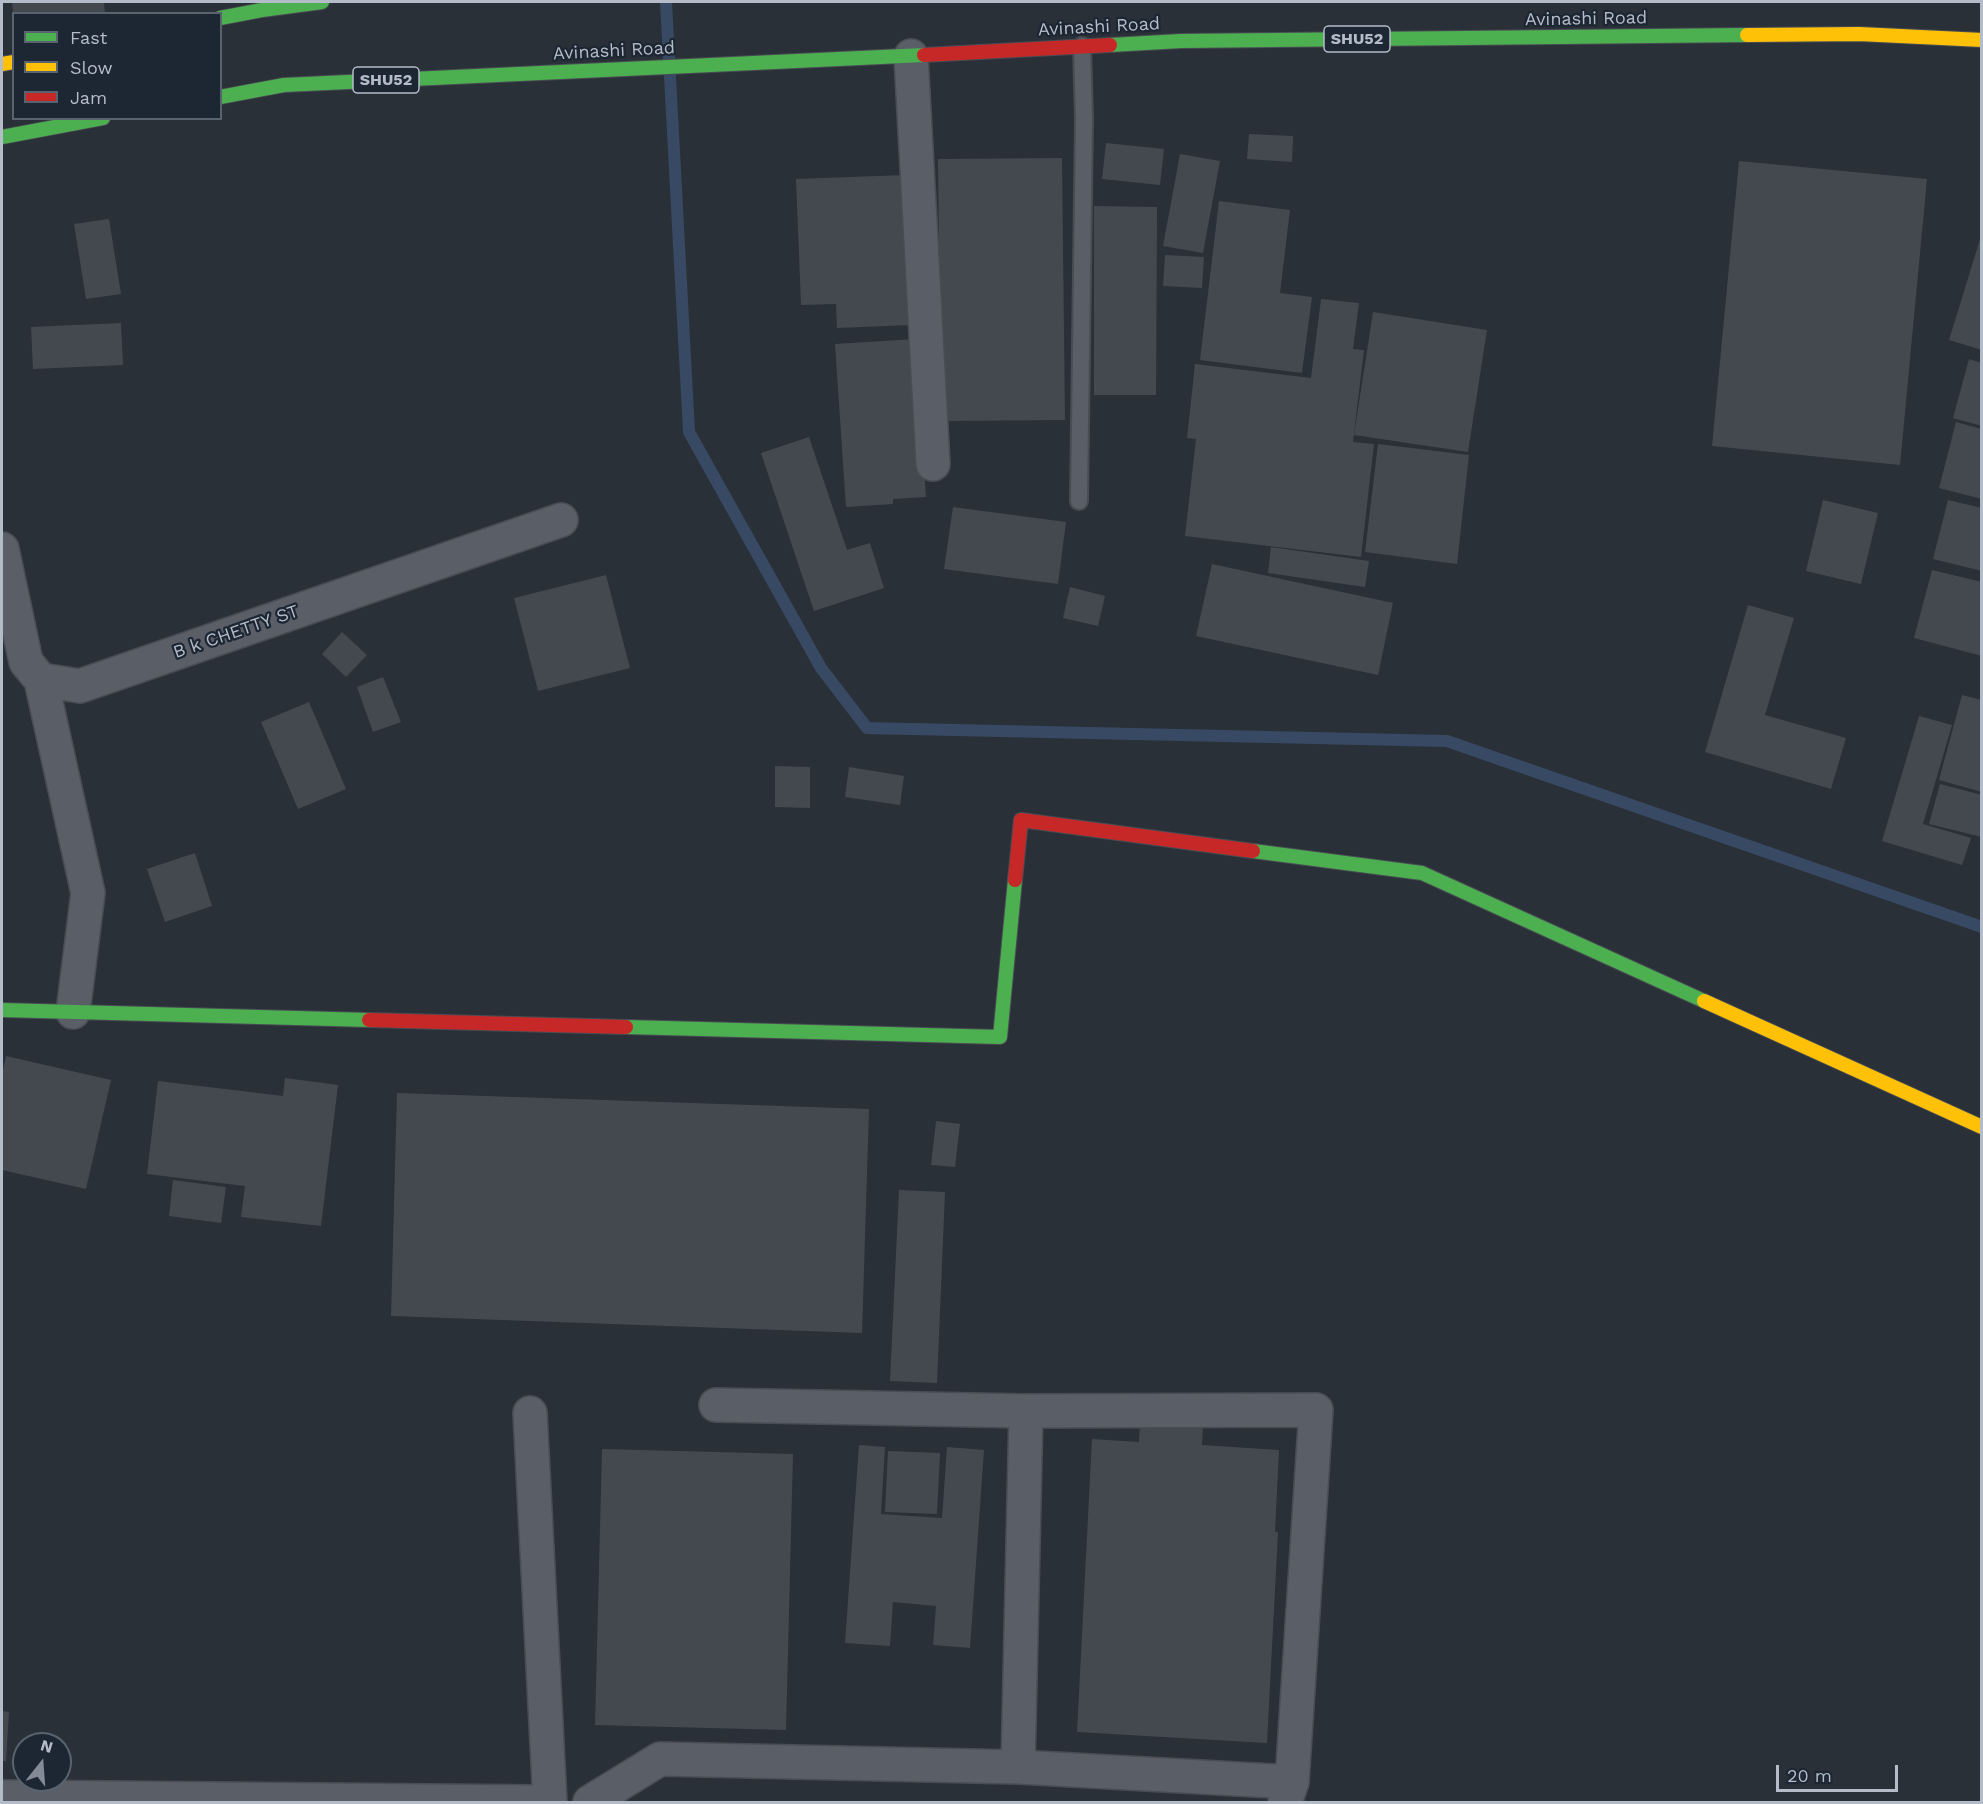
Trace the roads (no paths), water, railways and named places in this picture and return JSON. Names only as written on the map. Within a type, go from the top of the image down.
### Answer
[{"type":"street","points":[[222,17],[262,6],[322,2]]},
{"type":"street","name":"Avinashi Road","points":[[222,97],[284,85],[732,63],[911,57],[1181,41],[1847,34],[1982,40]]},
{"type":"street","points":[[911,57],[933,464]]},
{"type":"street","points":[[2,137],[92,120]]},
{"type":"street","name":"B k CHETTY ST","points":[[41,681],[80,686],[561,520]]},
{"type":"street","points":[[2,549],[26,662],[41,681],[88,893],[74,1012]]},
{"type":"street","points":[[2,1010],[999,1037],[1021,820],[1422,873],[1982,1127]]},
{"type":"street","points":[[590,1803],[660,1760],[1018,1767],[1289,1792],[1316,1410],[1026,1411],[716,1405]]},
{"type":"street","points":[[1018,1767],[1026,1411]]},
{"type":"street","points":[[530,1413],[550,1803]]},
{"type":"street","points":[[2,1797],[540,1803]]},
{"type":"lane","points":[[1079,501],[1084,119],[1082,46]]},
{"type":"waterway","points":[[666,2],[689,432],[821,668],[867,728],[1447,741],[1982,927]]}]
